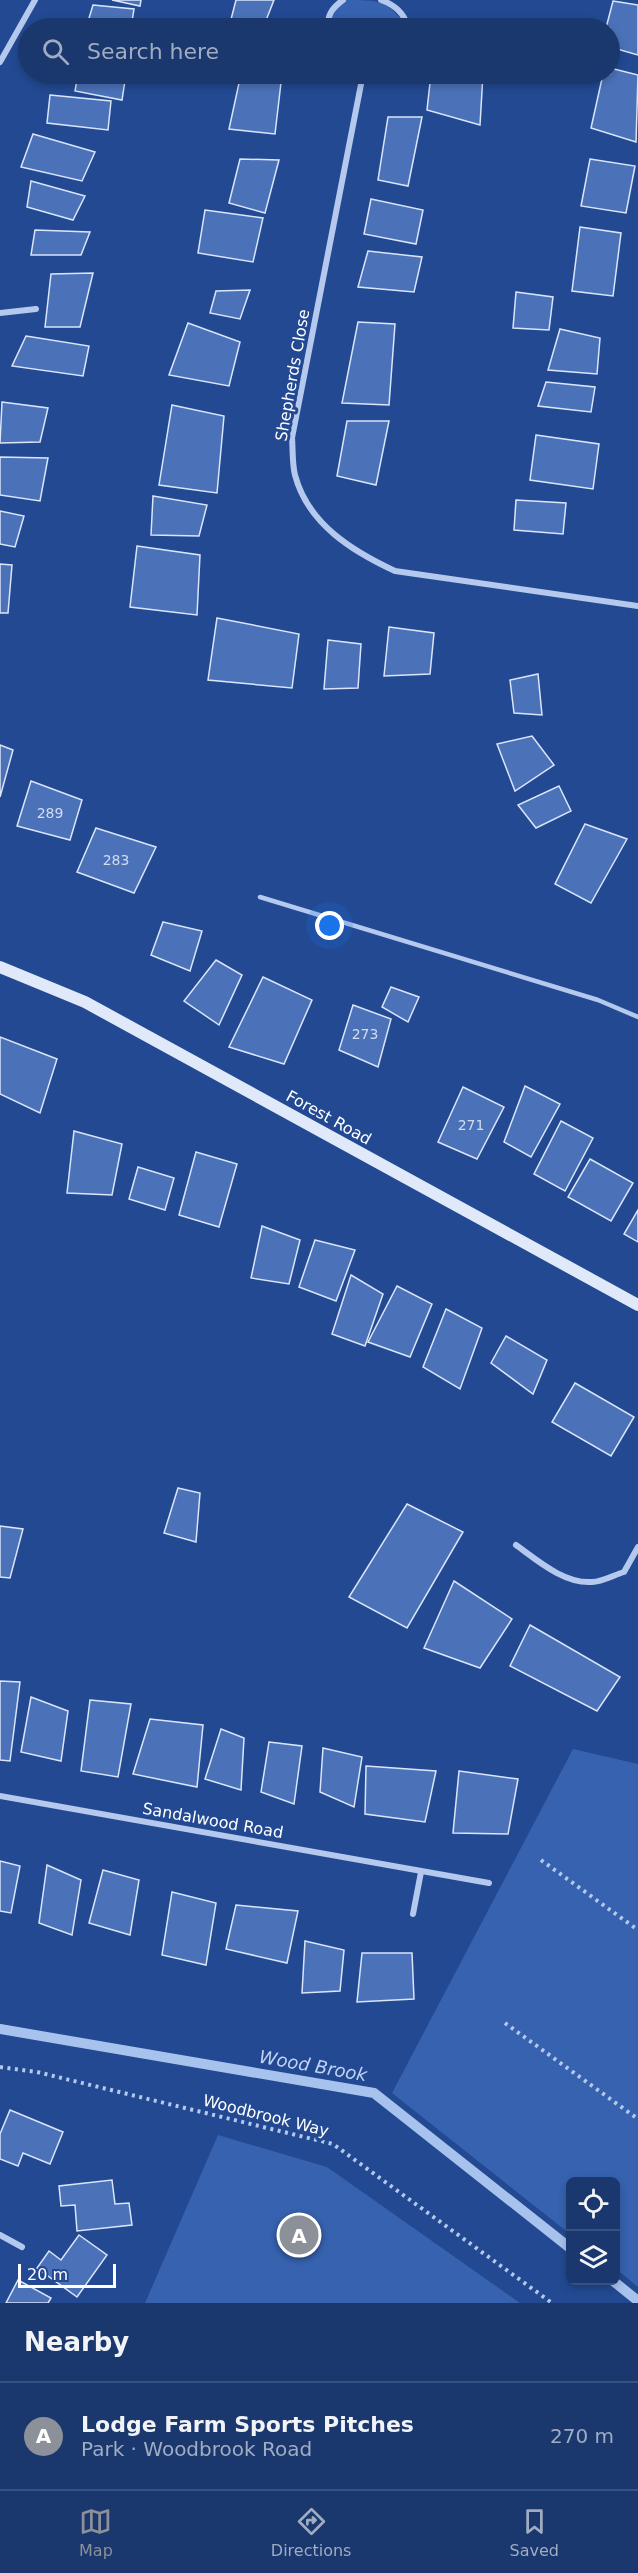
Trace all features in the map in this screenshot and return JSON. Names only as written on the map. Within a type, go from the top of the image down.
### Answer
[{"type":"street","points":[[25,18],[35,0]]},
{"type":"street","points":[[328,18],[334,6],[343,0]]},
{"type":"street","points":[[381,0],[393,5],[404,18]]},
{"type":"street","points":[[0,62],[18,30]]},
{"type":"street","name":"Shepherds Close","points":[[361,84],[291,438],[295,475],[310,509],[335,537],[362,556],[394,571],[638,606]]},
{"type":"street","points":[[0,313],[36,309]]},
{"type":"street","name":"Forest Road","points":[[0,967],[85,1002],[638,1305]]},
{"type":"street","points":[[516,1545],[549,1568],[574,1580],[593,1582],[624,1572],[638,1548]]},
{"type":"street","name":"Sandalwood Road","points":[[0,1796],[489,1883]]},
{"type":"street","points":[[413,1914],[421,1872]]},
{"type":"street","points":[[0,2235],[22,2247]]},
{"type":"lane","points":[[260,897],[597,1000],[638,1017]]},
{"type":"path","points":[[541,1860],[638,1930]]},
{"type":"path","points":[[505,2023],[638,2119]]},
{"type":"path","name":"Woodbrook Way","points":[[0,2067],[49,2074],[333,2144],[552,2303]]},
{"type":"shaded area","points":[[343,0],[367,0],[388,7],[399,18],[328,18]]},
{"type":"shaded area","points":[[573,1749],[638,1764],[638,2287],[620,2272],[620,2177],[566,2177],[566,2231],[392,2093]]},
{"type":"shaded area","points":[[218,2135],[327,2167],[520,2303],[145,2303]]},
{"type":"building","points":[[112,0],[141,0],[140,6]]},
{"type":"building","points":[[236,0],[274,0],[267,18],[231,18]]},
{"type":"building","points":[[613,1],[638,5],[638,55],[620,50],[620,18],[609,18]]},
{"type":"building","points":[[93,5],[134,9],[133,18],[89,18]]},
{"type":"building","points":[[620,70],[638,75],[636,142],[591,128],[601,84],[620,84]]},
{"type":"building","points":[[76,84],[124,84],[122,100],[75,91]]},
{"type":"building","points":[[239,84],[281,84],[275,134],[229,129]]},
{"type":"building","points":[[430,84],[482,84],[480,125],[427,110]]},
{"type":"building","points":[[50,95],[111,101],[108,130],[47,123]]},
{"type":"building","points":[[388,117],[422,117],[408,186],[378,180]]},
{"type":"building","points":[[33,134],[95,152],[82,181],[21,167]]},
{"type":"building","points":[[240,159],[279,160],[265,213],[229,203]]},
{"type":"building","points":[[590,159],[635,166],[626,213],[581,206]]},
{"type":"building","points":[[31,181],[85,196],[73,220],[27,207]]},
{"type":"building","points":[[371,199],[423,210],[416,244],[364,234]]},
{"type":"building","points":[[205,210],[263,218],[253,262],[198,253]]},
{"type":"building","points":[[580,227],[621,233],[613,296],[572,291]]},
{"type":"building","points":[[35,230],[90,232],[81,255],[31,255]]},
{"type":"building","points":[[368,251],[422,257],[414,292],[358,287]]},
{"type":"building","points":[[93,273],[80,327],[45,327],[51,274]]},
{"type":"building","points":[[250,290],[240,319],[210,313],[216,291]]},
{"type":"building","points":[[516,292],[553,297],[549,330],[513,328]]},
{"type":"building","points":[[358,322],[395,324],[389,405],[342,403]]},
{"type":"building","points":[[188,323],[240,342],[229,386],[169,375]]},
{"type":"building","points":[[560,329],[600,338],[597,374],[548,370]]},
{"type":"building","points":[[26,336],[89,346],[83,376],[12,366]]},
{"type":"building","points":[[546,382],[595,387],[591,412],[538,406]]},
{"type":"building","points":[[2,402],[48,408],[40,442],[0,443]]},
{"type":"building","points":[[172,405],[224,416],[217,493],[159,485]]},
{"type":"building","points":[[347,421],[389,421],[376,485],[337,476]]},
{"type":"building","points":[[536,435],[599,444],[593,489],[530,480]]},
{"type":"building","points":[[0,457],[48,458],[40,501],[0,495]]},
{"type":"building","points":[[153,496],[207,505],[199,536],[151,535]]},
{"type":"building","points":[[516,500],[566,503],[563,534],[514,530]]},
{"type":"building","points":[[0,511],[24,516],[15,547],[0,544]]},
{"type":"building","points":[[137,546],[200,555],[197,615],[130,607]]},
{"type":"building","points":[[0,564],[12,565],[8,613],[0,613]]},
{"type":"building","points":[[217,618],[299,634],[292,688],[208,680]]},
{"type":"building","points":[[389,627],[434,633],[430,674],[384,676]]},
{"type":"building","points":[[328,640],[361,644],[358,688],[324,689]]},
{"type":"building","points":[[538,674],[542,715],[514,713],[510,680]]},
{"type":"building","points":[[532,736],[554,765],[515,791],[497,744]]},
{"type":"building","points":[[0,745],[13,750],[0,797]]},
{"type":"building","points":[[31,781],[82,800],[70,840],[17,826]]},
{"type":"building","points":[[559,786],[571,811],[536,828],[518,805]]},
{"type":"building","points":[[585,824],[627,839],[591,903],[555,884]]},
{"type":"building","points":[[96,828],[156,847],[134,893],[77,872]]},
{"type":"building","points":[[163,922],[202,931],[190,971],[151,955]]},
{"type":"building","points":[[216,960],[242,975],[219,1025],[184,1001]]},
{"type":"building","points":[[263,977],[312,1000],[284,1064],[229,1047]]},
{"type":"building","points":[[391,987],[419,997],[408,1022],[382,1007]]},
{"type":"building","points":[[353,1005],[391,1019],[378,1067],[339,1050]]},
{"type":"building","points":[[0,1037],[57,1059],[40,1113],[0,1094]]},
{"type":"building","points":[[525,1086],[560,1104],[531,1157],[504,1142]]},
{"type":"building","points":[[463,1087],[504,1107],[477,1159],[438,1142]]},
{"type":"building","points":[[561,1121],[593,1138],[565,1191],[534,1174]]},
{"type":"building","points":[[74,1131],[122,1144],[112,1195],[67,1193]]},
{"type":"building","points":[[196,1152],[237,1164],[219,1227],[179,1215]]},
{"type":"building","points":[[590,1159],[633,1183],[611,1221],[568,1197]]},
{"type":"building","points":[[138,1167],[174,1178],[165,1210],[129,1199]]},
{"type":"building","points":[[638,1210],[638,1242],[624,1234]]},
{"type":"building","points":[[262,1226],[300,1240],[289,1284],[251,1278]]},
{"type":"building","points":[[315,1240],[355,1250],[336,1301],[299,1287]]},
{"type":"building","points":[[351,1275],[383,1294],[365,1346],[332,1334]]},
{"type":"building","points":[[397,1286],[432,1304],[410,1357],[368,1342]]},
{"type":"building","points":[[446,1309],[482,1328],[460,1389],[423,1367]]},
{"type":"building","points":[[506,1336],[547,1360],[533,1394],[491,1363]]},
{"type":"building","points":[[575,1383],[634,1417],[611,1456],[552,1422]]},
{"type":"building","points":[[178,1488],[200,1493],[196,1542],[164,1533]]},
{"type":"building","points":[[407,1504],[463,1532],[407,1628],[349,1597]]},
{"type":"building","points":[[0,1526],[23,1529],[10,1578],[0,1577]]},
{"type":"building","points":[[454,1581],[512,1619],[480,1668],[424,1648]]},
{"type":"building","points":[[530,1625],[620,1677],[597,1711],[510,1666]]},
{"type":"building","points":[[0,1681],[20,1682],[10,1761],[0,1760]]},
{"type":"building","points":[[31,1697],[68,1711],[61,1761],[21,1752]]},
{"type":"building","points":[[90,1700],[131,1704],[118,1777],[81,1771]]},
{"type":"building","points":[[150,1719],[203,1725],[197,1787],[133,1774]]},
{"type":"building","points":[[221,1729],[244,1738],[241,1790],[205,1779]]},
{"type":"building","points":[[269,1742],[302,1746],[294,1804],[261,1792]]},
{"type":"building","points":[[323,1748],[362,1757],[354,1807],[320,1792]]},
{"type":"building","points":[[366,1766],[436,1771],[425,1822],[365,1814]]},
{"type":"building","points":[[459,1771],[518,1779],[508,1834],[453,1833]]},
{"type":"building","points":[[0,1861],[20,1866],[11,1913],[0,1911]]},
{"type":"building","points":[[47,1865],[81,1880],[72,1935],[39,1923]]},
{"type":"building","points":[[103,1870],[139,1880],[130,1935],[89,1923]]},
{"type":"building","points":[[172,1892],[216,1903],[206,1965],[162,1955]]},
{"type":"building","points":[[236,1905],[298,1911],[287,1963],[226,1949]]},
{"type":"building","points":[[305,1941],[344,1950],[340,1991],[302,1993]]},
{"type":"building","points":[[362,1953],[412,1953],[414,1999],[357,2002]]},
{"type":"building","points":[[10,2110],[63,2132],[50,2164],[23,2153],[18,2166],[0,2159],[0,2134]]},
{"type":"building","points":[[112,2180],[115,2204],[129,2203],[132,2225],[77,2231],[75,2205],[61,2206],[59,2186]]},
{"type":"building","points":[[79,2235],[107,2255],[77,2297],[37,2268],[49,2251],[61,2260]]},
{"type":"building","points":[[18,2280],[51,2298],[48,2303],[6,2303]]},
{"type":"waterway","name":"Wood Brook","points":[[0,2029],[374,2093],[566,2245]]},
{"type":"waterway","name":"Wood Brook","points":[[618,2285],[638,2301]]},
{"type":"place","name":"Lodge Farm Sports Pitches","points":[[299,2235]]}]
